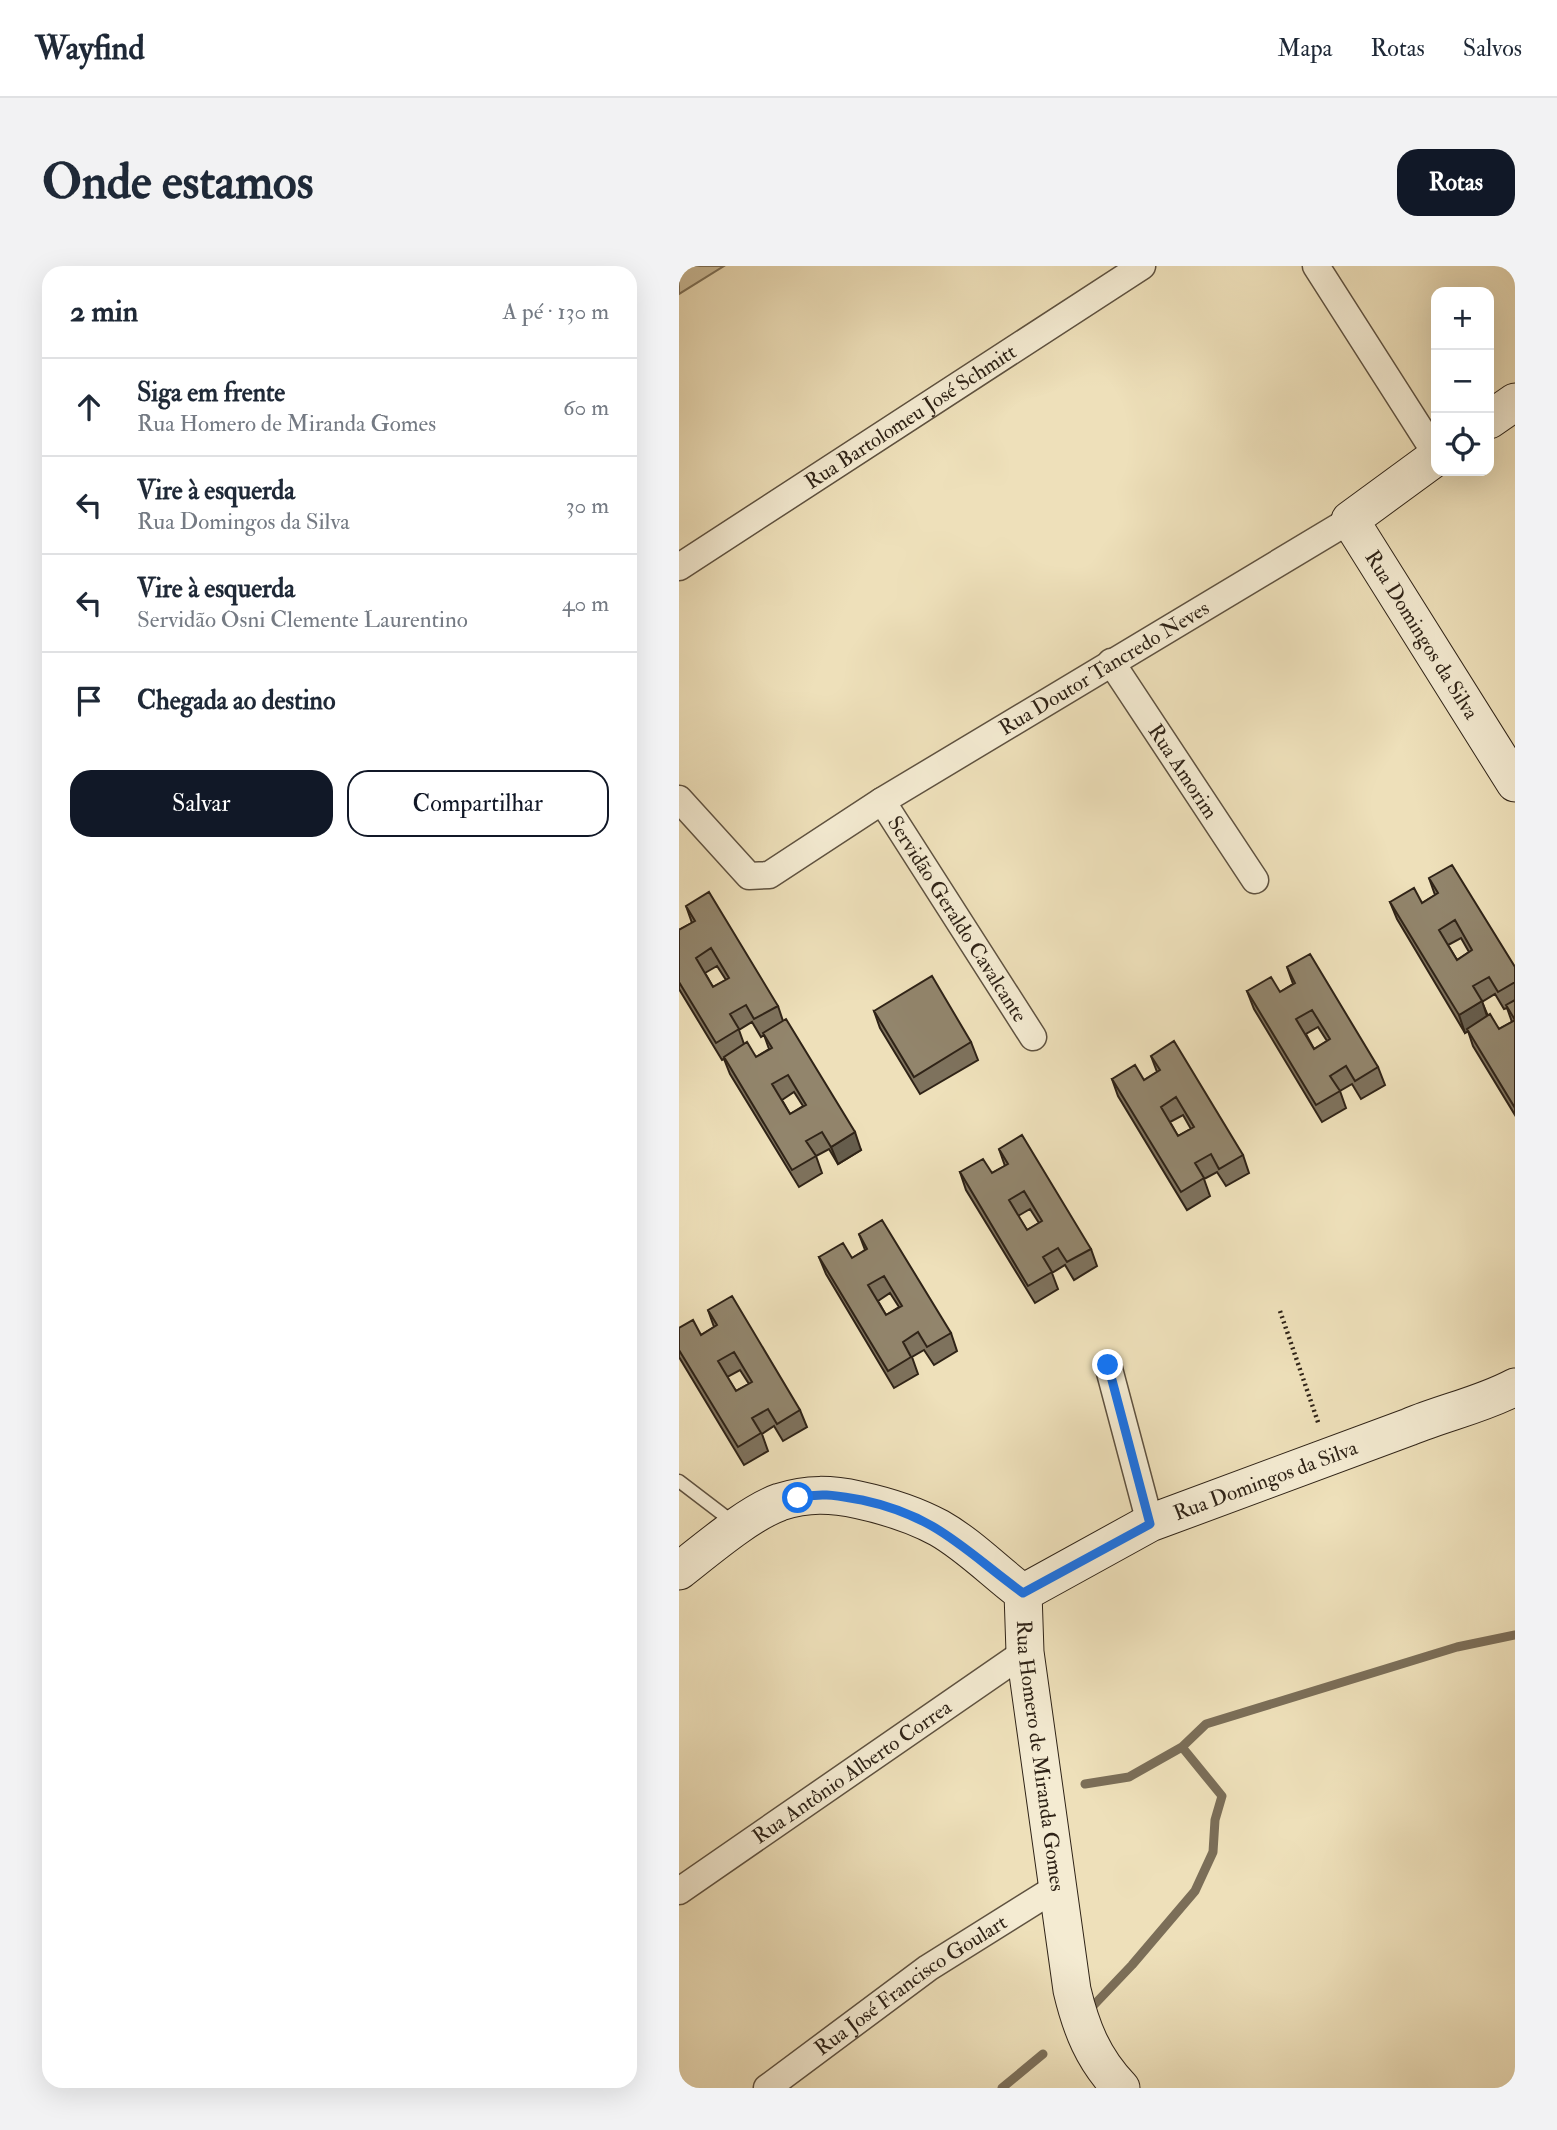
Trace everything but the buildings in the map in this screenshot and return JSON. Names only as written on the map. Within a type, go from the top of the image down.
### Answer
[{"type":"street","name":"Rua Bartolomeu José Schmitt","points":[[679,567],[1142,266]]},
{"type":"street","points":[[1316,266],[1431,447]]},
{"type":"street","points":[[1494,417],[1515,402]]},
{"type":"street","name":"Rua Doutor Tancredo Neves","points":[[679,799],[749,876],[769,875],[882,801],[1350,520],[1431,459]]},
{"type":"street","name":"Rua Domingos da Silva","points":[[1350,520],[1515,783]]},
{"type":"street","name":"Rua Amorim","points":[[1111,662],[1255,880]]},
{"type":"street","name":"Servidão Geraldo Cavalcante","points":[[882,801],[1033,1037]]},
{"type":"street","points":[[1108,1365],[1150,1524]]},
{"type":"street","name":"Rua Domingos da Silva","points":[[1023,1593],[1150,1524],[1437,1415],[1472,1407],[1515,1387]]},
{"type":"street","name":"Rua Homero de Miranda Gomes","points":[[679,1571],[738,1526],[778,1503],[818,1493],[908,1513],[964,1545],[1023,1593],[1025,1652],[1072,1990],[1080,2024],[1093,2054],[1121,2088]]},
{"type":"street","name":"Rua Antônio Alberto Correa","points":[[679,1891],[1025,1652]]},
{"type":"street","name":"Rua José Francisco Goulart","points":[[767,2088],[928,1968],[1059,1886]]},
{"type":"lane","points":[[679,1481],[738,1526]]},
{"type":"path","points":[[1280,1311],[1329,1456]]},
{"type":"shaded area","points":[[679,266],[724,266],[679,294]]},
{"type":"waterway","points":[[1085,1784],[1129,1777],[1182,1747],[1206,1724],[1457,1647],[1515,1635]]},
{"type":"waterway","points":[[1092,2007],[1195,1891],[1213,1852],[1215,1820],[1222,1796],[1182,1747]]},
{"type":"waterway","points":[[1002,2088],[1043,2054]]},
{"type":"route","points":[[798,1498],[818,1493],[908,1513],[964,1545],[1023,1593],[1150,1524],[1108,1365]]}]
